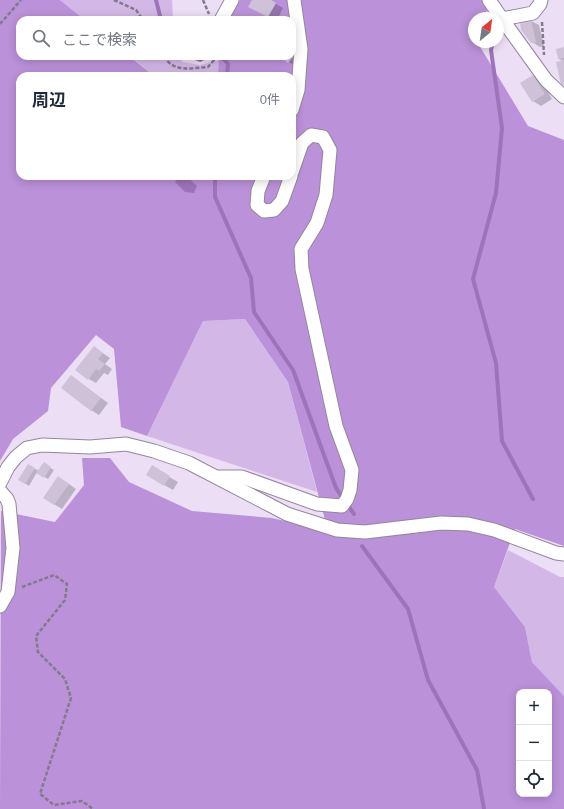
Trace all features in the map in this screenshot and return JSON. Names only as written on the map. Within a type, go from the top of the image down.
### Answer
[{"type":"street","points":[[223,16],[232,0]]},
{"type":"street","points":[[294,0],[296,16]]},
{"type":"street","points":[[489,0],[497,12]]},
{"type":"street","points":[[504,19],[533,13],[540,4],[541,0]]},
{"type":"street","points":[[296,16],[300,49],[298,90],[296,97]]},
{"type":"street","points":[[504,22],[546,80],[564,98]]},
{"type":"street","points":[[218,477],[242,477],[317,504],[344,503],[350,490],[352,470],[336,426],[302,269],[300,249],[317,223],[326,195],[330,150],[323,137],[311,136],[302,143],[296,160]]},
{"type":"street","points":[[262,180],[258,191],[257,205],[264,211],[274,210],[282,201],[289,180]]},
{"type":"street","points":[[0,483],[8,467],[16,457],[27,448],[42,445],[90,448],[126,444],[154,450],[189,463],[287,514],[337,530],[365,532],[441,523],[468,524],[494,530],[556,553],[564,554]]},
{"type":"street","points":[[0,491],[10,504],[13,548],[8,592],[0,606]]},
{"type":"path","points":[[0,24],[21,0]]},
{"type":"path","points":[[114,0],[136,10],[140,16]]},
{"type":"path","points":[[203,0],[209,16]]},
{"type":"path","points":[[542,21],[545,58]]},
{"type":"path","points":[[166,60],[167,62],[181,69],[208,67],[214,60]]},
{"type":"path","points":[[8,592],[54,575],[67,584],[65,600],[36,636],[38,652],[65,679],[71,698],[40,794],[54,805],[82,801],[93,809]]},
{"type":"shaded area","points":[[0,0],[60,0],[80,16],[16,16],[16,60],[134,60],[149,72],[16,72],[16,180],[296,180],[296,72],[218,72],[219,60],[296,60],[296,16],[230,16],[240,0],[489,0],[486,12],[468,12],[468,48],[481,48],[528,126],[564,140],[564,546],[515,529],[494,587],[525,627],[532,662],[564,696],[564,809],[0,809],[1,511],[55,522],[84,485],[82,458],[110,458],[129,482],[192,511],[272,518],[328,531],[288,382],[245,319],[203,321],[147,436],[121,427],[114,349],[96,335],[51,388],[48,411],[13,439],[0,461]]},
{"type":"shaded area","points":[[60,0],[172,0],[173,16],[80,16]]},
{"type":"shaded area","points":[[135,60],[181,60],[183,62],[200,65],[219,60],[218,72],[149,72]]},
{"type":"shaded area","points":[[176,180],[190,180],[197,186],[194,193],[185,192],[175,182]]},
{"type":"shaded area","points":[[245,319],[288,382],[317,492],[147,436],[203,321]]},
{"type":"shaded area","points":[[508,550],[560,577],[564,577],[564,696],[532,662],[525,627],[494,587]]},
{"type":"building","points":[[252,0],[271,0],[276,3],[269,16],[248,7]]},
{"type":"building","points":[[531,20],[536,42],[531,43],[521,30],[520,22]]},
{"type":"building","points":[[564,47],[564,58],[558,59],[556,49]]},
{"type":"building","points":[[564,60],[564,84],[561,85],[556,62]]},
{"type":"building","points":[[533,75],[545,94],[532,102],[520,83]]},
{"type":"building","points":[[94,346],[103,353],[98,359],[105,364],[99,371],[96,369],[88,380],[75,370]]},
{"type":"building","points":[[71,375],[101,398],[91,411],[61,388]]},
{"type":"building","points":[[44,462],[51,467],[44,478],[36,473]]},
{"type":"building","points":[[28,464],[35,468],[25,484],[18,480]]},
{"type":"building","points":[[152,465],[170,476],[164,486],[146,475]]},
{"type":"building","points":[[58,476],[69,484],[54,505],[43,498]]},
{"type":"waterway","points":[[156,0],[160,16]]},
{"type":"waterway","points":[[492,48],[502,128],[496,193],[473,279],[496,363],[502,441],[533,499]]},
{"type":"waterway","points":[[225,60],[228,64],[227,72]]},
{"type":"waterway","points":[[215,180],[215,197],[251,278],[254,312],[293,370],[336,488],[354,514]]},
{"type":"waterway","points":[[362,546],[408,609],[428,680],[477,770],[484,809]]}]
